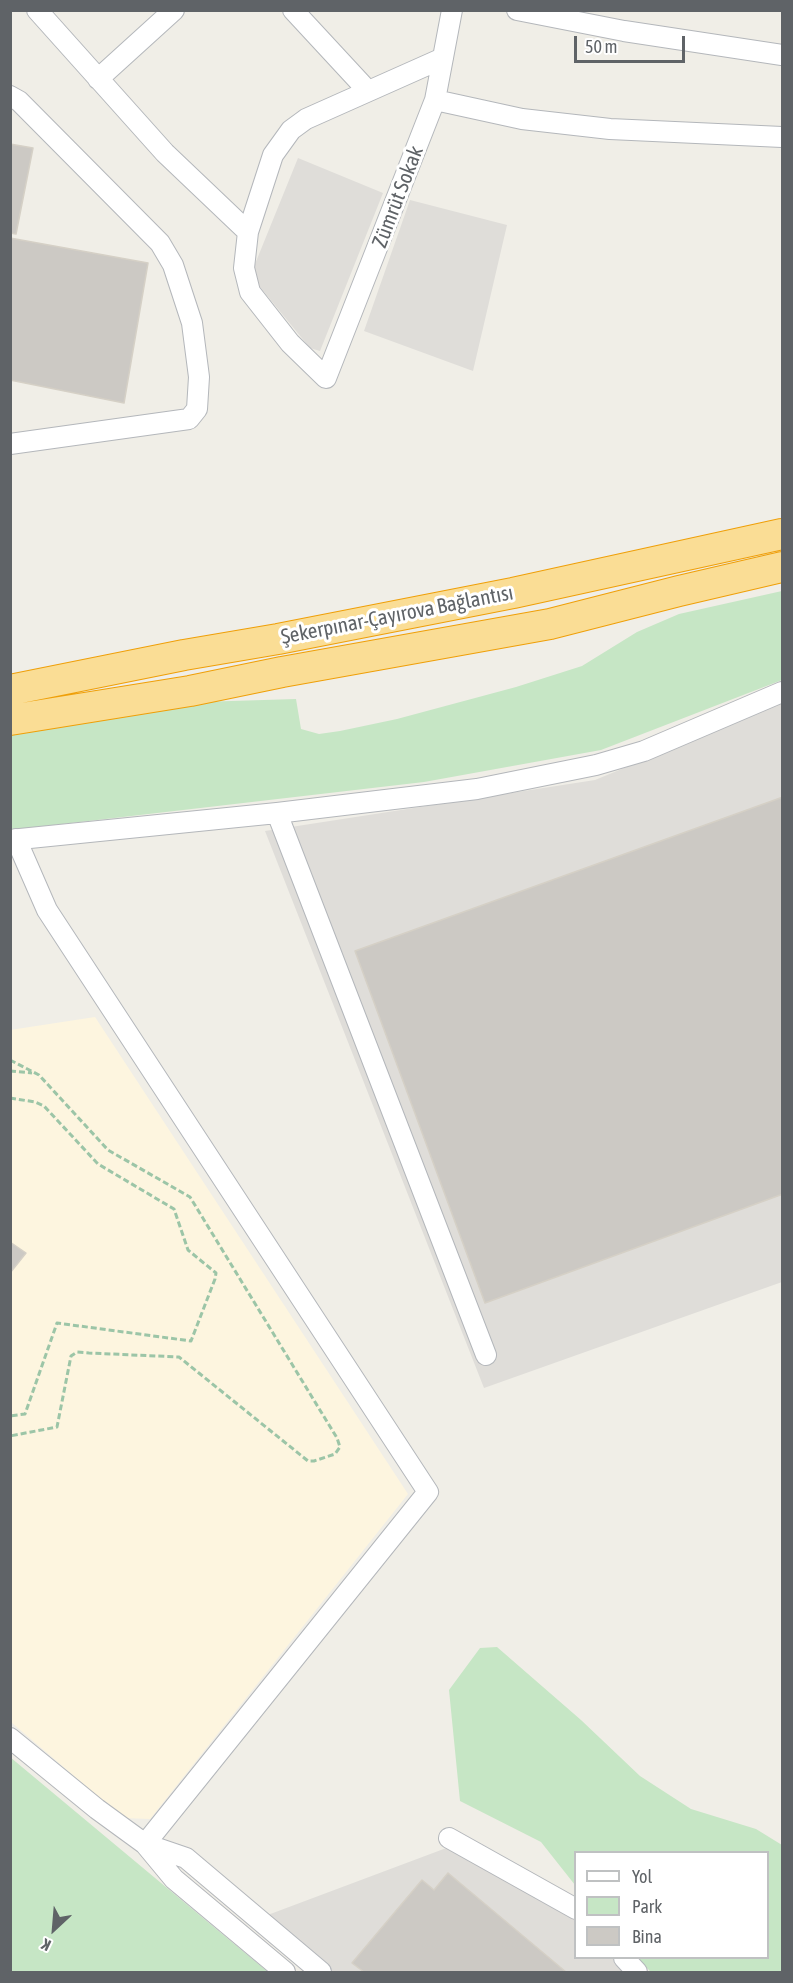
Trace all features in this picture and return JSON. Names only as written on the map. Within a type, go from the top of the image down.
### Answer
[{"type":"highway","name":"Şekerpınar-Çayırova Bağlantısı","points":[[10,690],[513,593],[783,534]]},
{"type":"highway","name":"Şekerpınar-Çayırova Bağlantısı","points":[[10,720],[190,692],[282,672],[549,624],[783,567]]},
{"type":"street","points":[[37,10],[165,153],[248,232],[273,155],[291,130],[306,119],[443,58]]},
{"type":"street","points":[[98,79],[174,10]]},
{"type":"street","name":"Zümrüt Sokak","points":[[248,232],[244,268],[250,292],[290,343],[326,378],[435,100],[452,10]]},
{"type":"street","points":[[517,10],[624,31],[783,55]]},
{"type":"street","points":[[302,13],[368,92]]},
{"type":"street","points":[[10,96],[19,101],[160,243],[173,264],[192,323],[199,376],[197,409],[189,419],[10,444]]},
{"type":"street","points":[[435,100],[522,119],[610,129],[783,137]]},
{"type":"street","points":[[145,1844],[428,1492],[47,910],[13,839],[277,813],[477,789],[596,765],[644,751],[783,692]]},
{"type":"street","points":[[277,813],[486,1355]]},
{"type":"street","points":[[10,1738],[97,1809],[145,1844],[174,1879],[285,1972]]},
{"type":"street","points":[[449,1838],[574,1908]]},
{"type":"street","points":[[145,1844],[186,1858],[321,1972]]},
{"type":"street","points":[[625,1959],[638,1972]]},
{"type":"path","points":[[10,1060],[39,1075],[108,1150],[189,1197],[337,1438],[340,1447],[336,1454],[308,1461],[179,1357],[89,1353],[77,1353],[71,1356],[57,1426],[10,1436]]},
{"type":"path","points":[[10,1071],[34,1073]]},
{"type":"path","points":[[10,1098],[35,1102],[44,1106],[98,1164],[174,1209],[188,1250],[216,1273],[191,1341],[57,1323],[25,1414],[10,1416]]},
{"type":"shaded area","points":[[298,158],[383,193],[320,351],[310,348],[260,287],[253,269]]},
{"type":"shaded area","points":[[410,200],[507,225],[473,371],[364,331]]},
{"type":"shaded area","points":[[782,703],[782,1282],[484,1388],[265,831],[595,780]]},
{"type":"shaded area","points":[[95,1017],[408,1494],[150,1819],[123,1818],[11,1722],[10,1030]]},
{"type":"shaded area","points":[[465,1841],[574,1902],[574,1959],[629,1959],[639,1972],[332,1972],[265,1916]]},
{"type":"green space","points":[[782,591],[782,680],[601,750],[424,782],[11,830],[11,735],[199,702],[296,699],[301,729],[319,734],[340,731],[397,719],[516,687],[582,666],[637,632],[679,614]]},
{"type":"green space","points":[[497,1647],[581,1720],[640,1776],[691,1809],[756,1829],[782,1845],[782,1972],[651,1972],[638,1959],[769,1959],[769,1851],[574,1851],[574,1884],[541,1842],[460,1801],[449,1690],[480,1648]]},
{"type":"green space","points":[[10,1757],[215,1928],[268,1972],[11,1972]]},
{"type":"building","points":[[10,144],[33,148],[16,234],[10,233]]},
{"type":"building","points":[[10,238],[148,263],[124,403],[10,380]]},
{"type":"building","points":[[783,797],[783,1194],[485,1303],[355,951]]},
{"type":"building","points":[[10,1242],[26,1253],[10,1273]]},
{"type":"building","points":[[448,1873],[566,1972],[364,1972],[352,1963],[422,1880],[434,1890]]}]
